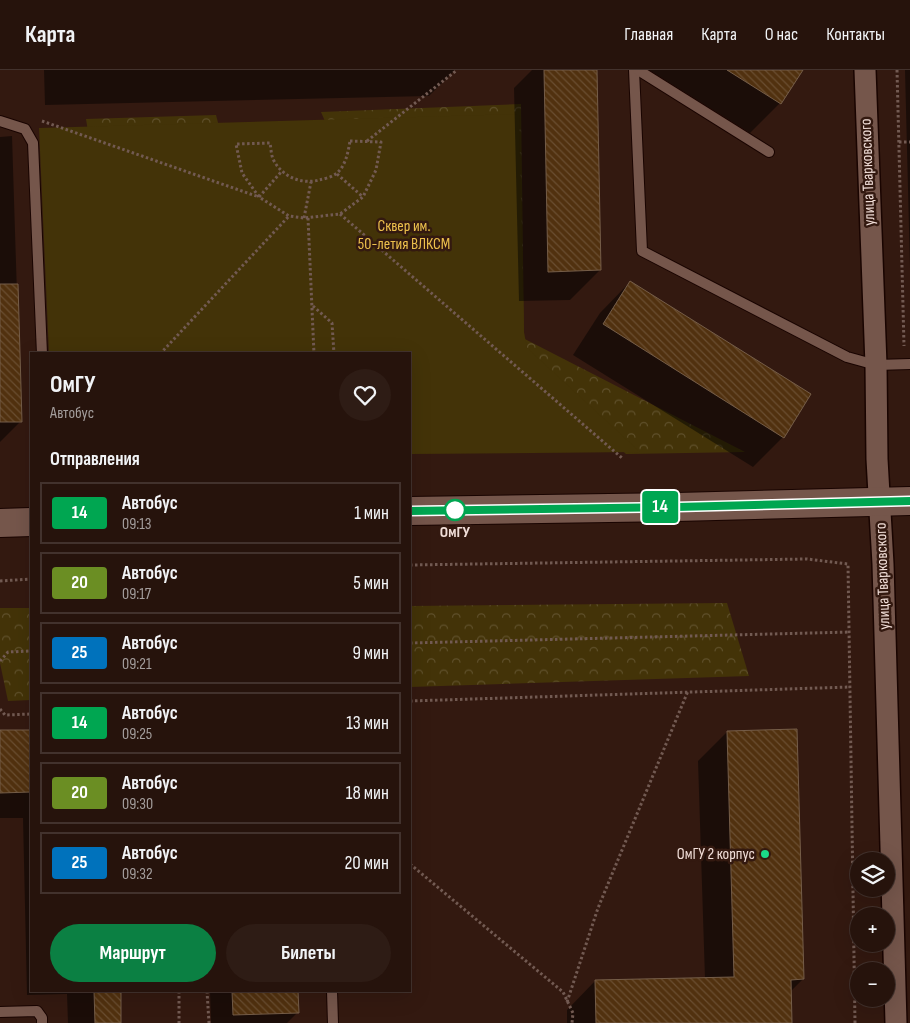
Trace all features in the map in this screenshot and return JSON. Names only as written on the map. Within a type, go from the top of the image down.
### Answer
[{"type":"main road","points":[[411,511],[910,502]]},
{"type":"main road","points":[[0,523],[30,522]]},
{"type":"street","name":"улица Тварковского","points":[[865,70],[876,365],[877,459],[899,986],[896,1023]]},
{"type":"lane","points":[[634,70],[642,251],[847,357],[876,365],[907,364]]},
{"type":"lane","points":[[638,70],[769,152]]},
{"type":"lane","points":[[0,121],[26,129],[33,143],[42,352]]},
{"type":"lane","points":[[332,992],[333,1023]]},
{"type":"lane","points":[[0,1012],[37,1011],[42,1018],[42,1023]]},
{"type":"path","points":[[366,142],[457,70]]},
{"type":"path","points":[[897,70],[907,364]]},
{"type":"path","points":[[36,119],[259,197],[289,216],[306,218],[340,214],[363,197],[376,170],[381,142],[350,141],[347,157],[337,174],[326,179],[311,182],[295,180],[282,171],[273,159],[270,144],[236,144],[242,173],[259,197]]},
{"type":"path","points":[[899,142],[910,142]]},
{"type":"path","points":[[259,197],[282,171]]},
{"type":"path","points":[[337,174],[363,197]]},
{"type":"path","points":[[311,182],[306,218],[313,305],[314,352]]},
{"type":"path","points":[[340,214],[622,458]]},
{"type":"path","points":[[162,352],[289,216]]},
{"type":"path","points":[[313,305],[332,323],[334,352]]},
{"type":"path","points":[[411,565],[807,559],[848,564],[856,962]]},
{"type":"path","points":[[0,581],[30,579]]},
{"type":"path","points":[[411,642],[850,632]]},
{"type":"path","points":[[0,661],[8,652],[30,651]]},
{"type":"path","points":[[411,701],[850,687]]},
{"type":"path","points":[[567,1002],[598,908],[632,821],[688,691]]},
{"type":"path","points":[[0,709],[5,715],[30,714]]},
{"type":"path","points":[[411,865],[563,992],[572,1013],[572,1023]]},
{"type":"path","points":[[179,992],[179,1023]]},
{"type":"path","points":[[207,992],[208,1023]]},
{"type":"path","points":[[856,1007],[856,1023]]},
{"type":"green space","points":[[521,104],[524,332],[517,335],[745,452],[626,454],[477,321],[335,144],[321,112]]},
{"type":"green space","name":"Сквер им. 50-летия ВЛКСМ","points":[[519,114],[524,332],[527,348],[640,452],[411,454],[411,352],[49,352],[39,128]]},
{"type":"green space","points":[[216,115],[232,177],[88,131],[86,119]]},
{"type":"green space","points":[[727,603],[749,676],[411,687],[411,606]]},
{"type":"green space","points":[[0,608],[30,608],[30,700],[8,701],[0,663]]},
{"type":"building","points":[[544,70],[597,70],[601,270],[548,272]]},
{"type":"building","points":[[727,70],[803,70],[781,104]]},
{"type":"building","points":[[630,281],[811,394],[784,438],[603,324]]},
{"type":"building","points":[[0,284],[18,284],[22,422],[0,422]]},
{"type":"building","name":"ОмГУ 2 корпус","points":[[797,729],[804,979],[791,980],[792,1023],[596,1023],[595,980],[734,977],[727,731]]},
{"type":"building","points":[[0,730],[30,730],[30,792],[0,793]]},
{"type":"building","points":[[94,992],[121,992],[121,1023],[95,1023]]},
{"type":"building","points":[[232,992],[298,992],[299,1013],[233,1015]]},
{"type":"bus line","name":"14","points":[[411,511],[910,501]]},
{"type":"place","name":"ОмГУ","points":[[455,510]]},
{"type":"place","name":"ОмГУ 2 корпус","points":[[765,854]]}]
